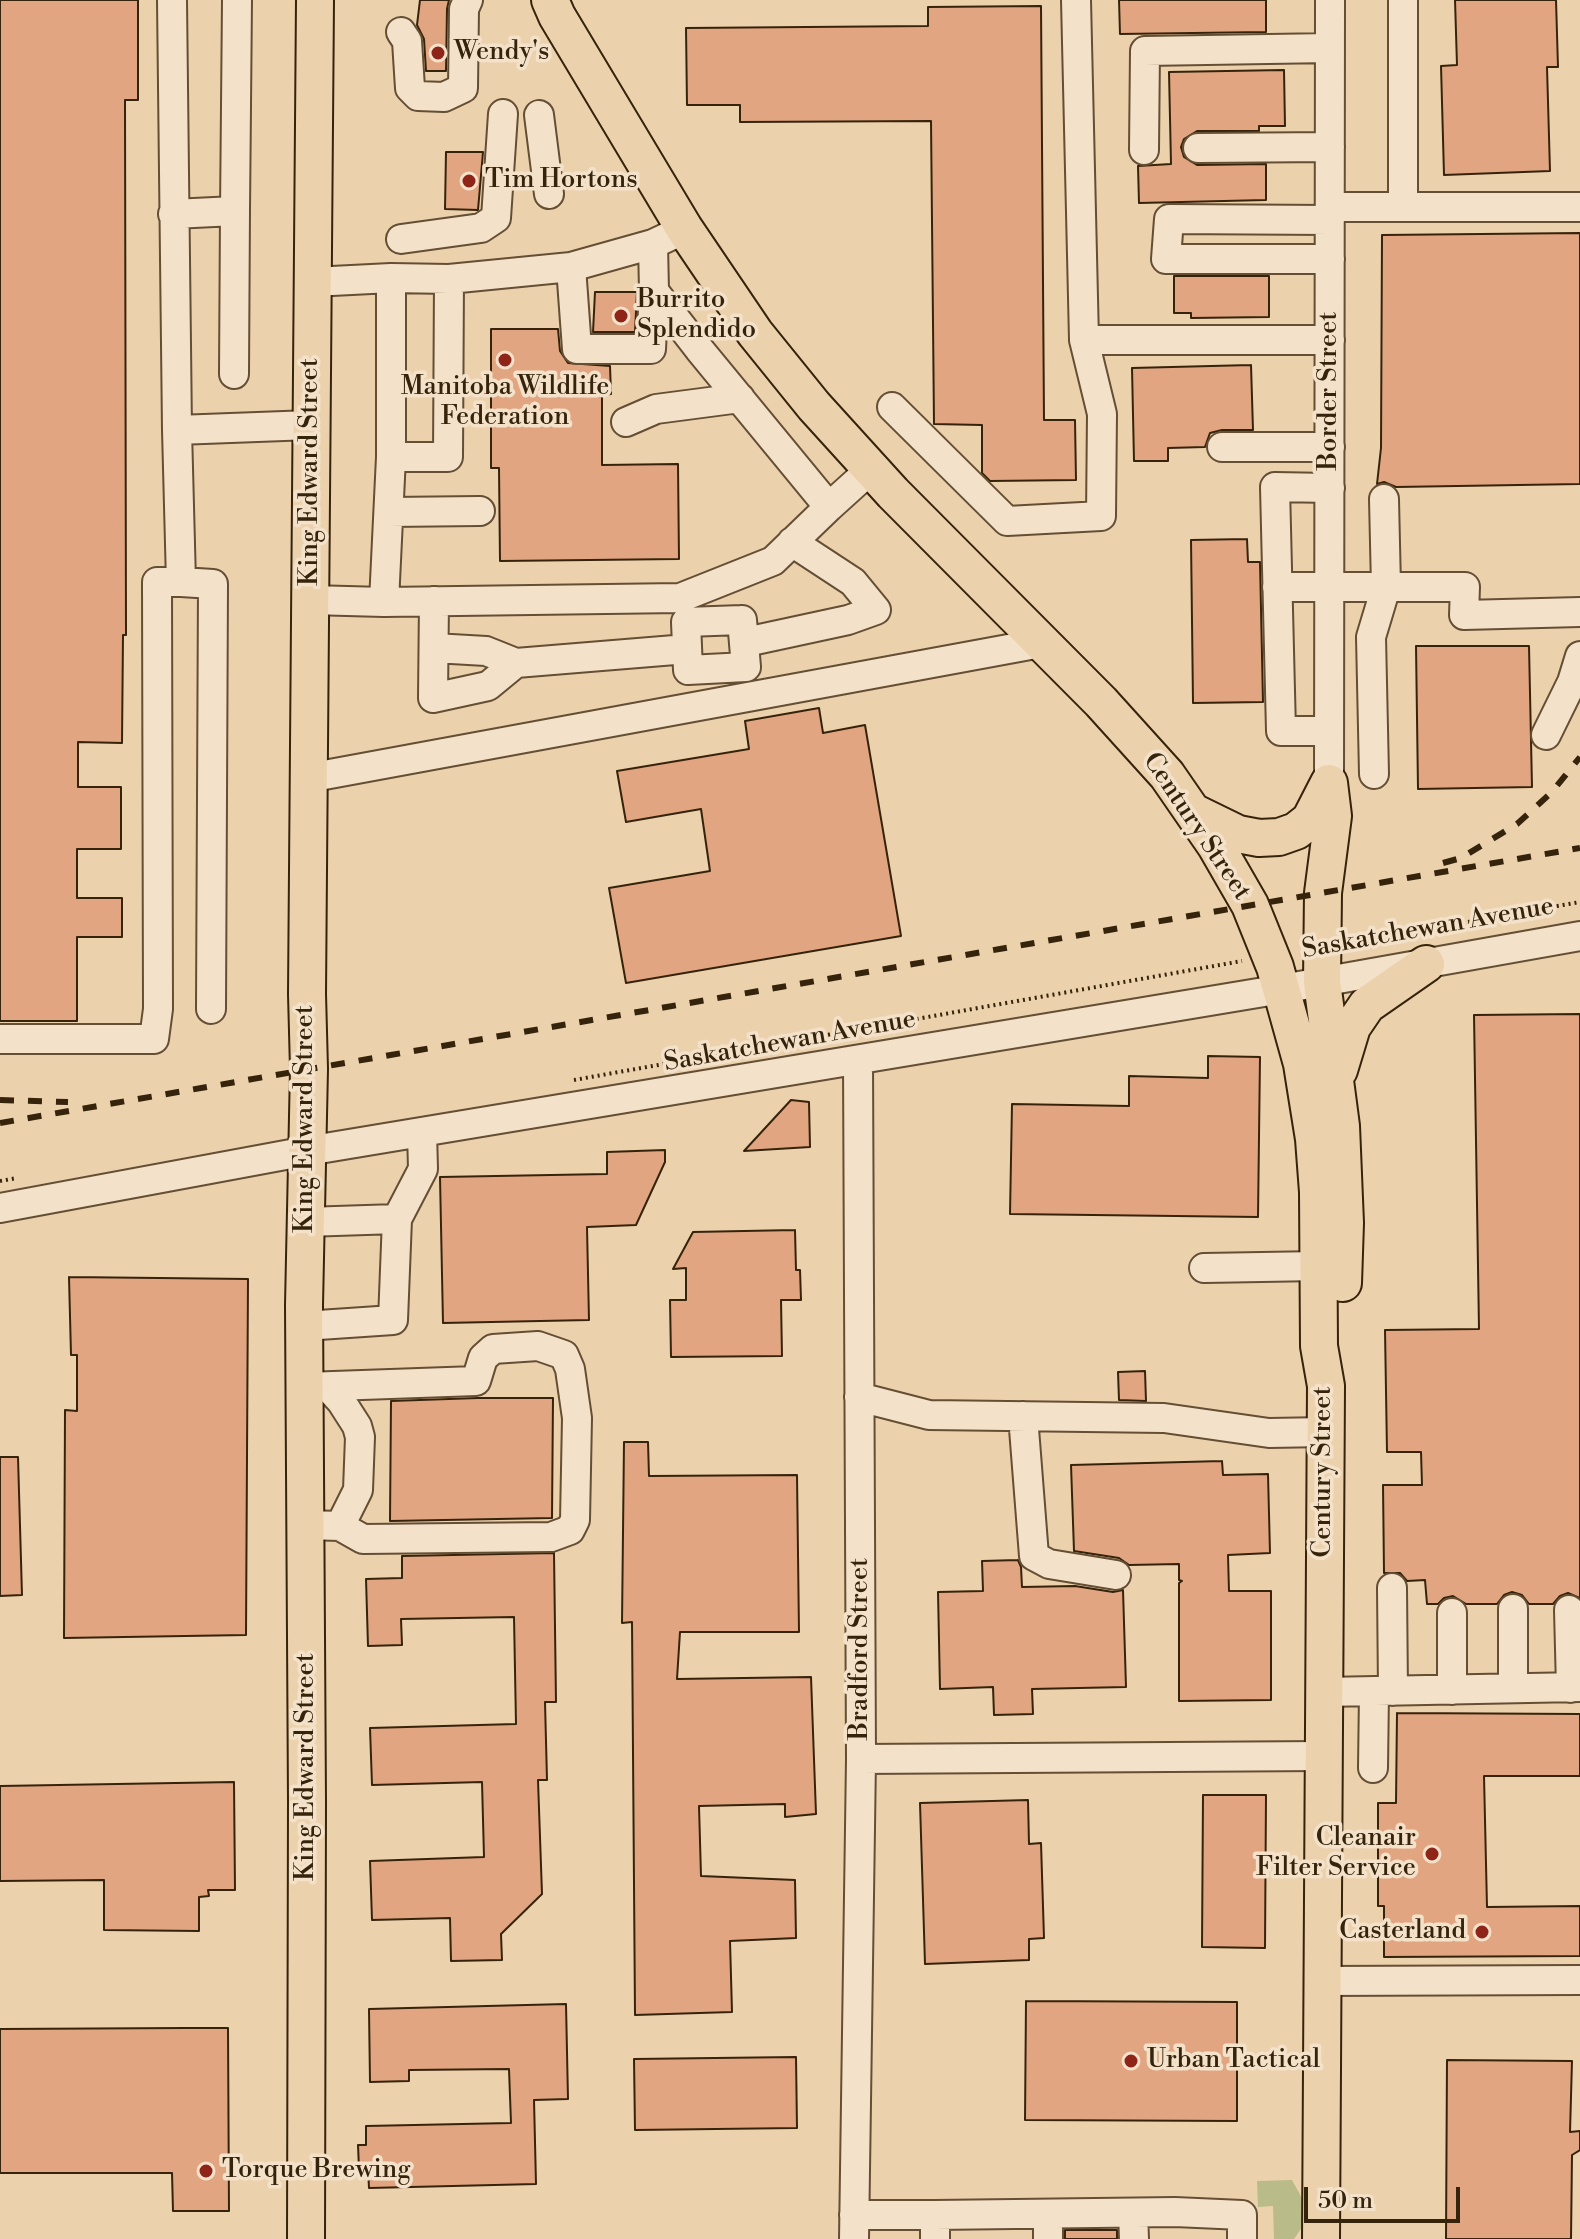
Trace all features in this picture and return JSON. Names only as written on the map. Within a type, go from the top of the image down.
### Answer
[{"type":"main road","name":"King Edward Street","points":[[306,2239],[323,1525],[316,1387],[304,1326],[309,1069],[308,778],[315,0]]},
{"type":"main road","name":"Century Street","points":[[550,0],[668,236],[871,469],[1137,740],[1193,812],[1250,905],[1277,973],[1302,1064],[1311,1114],[1318,1192],[1319,1346],[1326,1386],[1321,2239]]},
{"type":"main road","points":[[1193,812],[1238,834],[1259,838],[1279,837],[1296,831],[1310,820],[1329,783]]},
{"type":"main road","points":[[1326,1386],[1338,1356],[1343,1299],[1344,1169],[1322,965],[1323,893],[1333,816],[1329,783]]},
{"type":"main road","points":[[1336,1087],[1347,1039],[1358,1017],[1388,988],[1426,964]]},
{"type":"street","points":[[172,0],[181,582]]},
{"type":"street","points":[[234,374],[237,0]]},
{"type":"street","points":[[401,32],[407,41],[410,88],[418,96],[444,97],[463,88],[464,9],[468,0]]},
{"type":"street","points":[[892,407],[1007,521],[1101,516],[1102,414],[1084,340],[1076,0]]},
{"type":"street","name":"Border Street","points":[[1329,783],[1330,0]]},
{"type":"street","points":[[1403,0],[1403,207]]},
{"type":"street","points":[[1144,150],[1145,51],[1330,48]]},
{"type":"street","points":[[401,239],[481,228],[496,218],[503,114]]},
{"type":"street","points":[[539,115],[549,194]]},
{"type":"street","points":[[1198,148],[1330,147]]},
{"type":"street","points":[[1330,259],[1166,259],[1169,219],[1330,214],[1403,207],[1580,207]]},
{"type":"street","points":[[173,214],[235,211]]},
{"type":"street","points":[[312,282],[449,279],[571,267],[668,236]]},
{"type":"street","points":[[571,267],[577,349],[651,349],[654,291],[668,236]]},
{"type":"street","points":[[384,602],[391,457],[391,278]]},
{"type":"street","points":[[391,457],[448,457],[449,279]]},
{"type":"street","points":[[654,291],[829,507]]},
{"type":"street","points":[[1084,340],[1330,340]]},
{"type":"street","points":[[626,422],[656,409],[740,398]]},
{"type":"street","points":[[177,430],[311,425]]},
{"type":"street","points":[[1222,447],[1330,447]]},
{"type":"street","points":[[310,600],[680,598],[773,561],[871,469]]},
{"type":"street","points":[[1329,731],[1281,731],[1275,487],[1330,488]]},
{"type":"street","points":[[1374,774],[1371,637],[1386,587],[1384,499]]},
{"type":"street","points":[[389,512],[480,511]]},
{"type":"street","points":[[746,642],[848,620],[876,610],[853,582],[792,542]]},
{"type":"street","points":[[0,1039],[154,1039],[158,1009],[157,582],[213,584],[211,1009]]},
{"type":"street","points":[[1277,587],[1465,587],[1464,615],[1580,612]]},
{"type":"street","points":[[434,601],[433,698],[488,686],[516,663]]},
{"type":"street","points":[[742,620],[746,667],[688,670],[687,649],[686,622],[742,620]]},
{"type":"street","points":[[308,778],[1041,643]]},
{"type":"street","points":[[434,648],[486,651],[516,663],[687,649]]},
{"type":"street","points":[[1546,735],[1572,682],[1580,656]]},
{"type":"street","name":"Saskatchewan Avenue","points":[[0,1208],[307,1151],[858,1060],[1322,965],[1426,964],[1580,936]]},
{"type":"street","name":"Bradford Street","points":[[854,2227],[861,1759],[858,1060]]},
{"type":"street","points":[[304,1326],[393,1320],[397,1219],[423,1169],[422,1132]]},
{"type":"street","points":[[305,1222],[397,1219]]},
{"type":"street","points":[[1204,1268],[1319,1266]]},
{"type":"street","points":[[538,1346],[564,1355],[570,1369],[577,1418],[575,1520],[570,1530],[551,1537],[363,1539],[323,1525],[358,1490],[360,1437],[357,1426],[341,1401],[316,1387],[476,1381],[483,1358],[493,1349],[538,1346]]},
{"type":"street","points":[[859,1397],[929,1415],[1164,1418],[1269,1433],[1326,1432]]},
{"type":"street","points":[[1023,1416],[1034,1556],[1049,1564],[1116,1575]]},
{"type":"street","points":[[1373,1768],[1384,1691],[1392,1588]]},
{"type":"street","points":[[1513,1609],[1513,1688]]},
{"type":"street","points":[[1324,1692],[1575,1688],[1569,1610]]},
{"type":"street","points":[[1452,1613],[1452,1690]]},
{"type":"street","points":[[861,1759],[1323,1756]]},
{"type":"street","points":[[1322,1981],[1580,1980]]},
{"type":"street","points":[[854,2227],[1134,2226],[1242,2215],[1242,2239]]},
{"type":"path","name":"Saskatchewan Avenue","points":[[1322,965],[1580,902]]},
{"type":"path","name":"Saskatchewan Avenue","points":[[563,1082],[1277,973]]},
{"type":"path","points":[[0,1181],[31,1176]]},
{"type":"green space","points":[[1292,2180],[1303,2200],[1303,2226],[1294,2239],[1274,2239],[1273,2206],[1258,2207],[1257,2181]]},
{"type":"building","points":[[0,0],[138,0],[138,100],[125,100],[126,635],[123,635],[122,743],[78,742],[78,787],[121,787],[121,849],[77,849],[77,898],[122,898],[122,937],[77,937],[77,1021],[0,1021]]},
{"type":"building","name":"Wendy's","points":[[420,0],[449,0],[446,71],[426,71],[424,39],[417,25]]},
{"type":"building","points":[[1119,0],[1266,0],[1266,32],[1120,34]]},
{"type":"building","points":[[1455,0],[1556,0],[1558,67],[1547,67],[1550,171],[1444,175],[1441,66],[1457,65]]},
{"type":"building","points":[[1041,6],[1044,420],[1075,420],[1076,480],[990,481],[982,473],[982,425],[934,424],[931,121],[740,122],[740,105],[687,105],[686,28],[928,26],[928,7]]},
{"type":"building","points":[[1284,70],[1285,126],[1259,126],[1259,131],[1197,131],[1184,139],[1181,147],[1184,157],[1197,165],[1266,164],[1266,200],[1139,203],[1138,166],[1171,164],[1169,72]]},
{"type":"building","name":"Tim Hortons","points":[[446,152],[483,152],[478,210],[445,209]]},
{"type":"building","points":[[1580,233],[1580,484],[1396,487],[1384,482],[1377,484],[1381,448],[1382,235]]},
{"type":"building","points":[[1174,276],[1269,276],[1269,317],[1191,318],[1191,313],[1174,313]]},
{"type":"building","name":"Burrito Splendido","points":[[595,292],[637,292],[635,332],[593,332]]},
{"type":"building","points":[[491,329],[558,329],[560,351],[568,363],[610,366],[611,394],[602,395],[602,465],[678,464],[679,559],[500,561],[499,468],[491,468]]},
{"type":"building","points":[[1251,365],[1253,430],[1210,433],[1205,447],[1168,448],[1168,461],[1134,461],[1132,368]]},
{"type":"building","points":[[1247,539],[1248,562],[1260,562],[1263,702],[1193,703],[1191,540]]},
{"type":"building","points":[[1416,646],[1529,646],[1532,787],[1418,789]]},
{"type":"building","points":[[819,708],[823,733],[865,725],[901,936],[626,983],[609,888],[710,871],[701,809],[626,822],[617,771],[749,749],[745,721]]},
{"type":"building","points":[[1580,1014],[1580,1598],[1568,1593],[1553,1604],[1529,1604],[1522,1595],[1512,1592],[1504,1595],[1497,1604],[1466,1604],[1453,1596],[1444,1598],[1438,1604],[1427,1604],[1425,1580],[1407,1581],[1400,1573],[1384,1573],[1383,1485],[1422,1485],[1421,1452],[1387,1452],[1385,1330],[1479,1329],[1474,1015]]},
{"type":"building","points":[[1208,1056],[1260,1057],[1258,1217],[1010,1214],[1012,1104],[1129,1106],[1129,1076],[1208,1078]]},
{"type":"building","points":[[791,1100],[809,1102],[810,1147],[744,1151]]},
{"type":"building","points":[[665,1150],[665,1162],[636,1225],[587,1227],[589,1320],[443,1323],[440,1177],[607,1174],[607,1152]]},
{"type":"building","points":[[795,1230],[796,1270],[800,1270],[801,1300],[781,1300],[782,1356],[671,1357],[670,1300],[686,1300],[686,1268],[673,1269],[693,1232]]},
{"type":"building","points":[[69,1277],[248,1279],[246,1635],[64,1638],[65,1410],[77,1411],[77,1355],[71,1355]]},
{"type":"building","points":[[1145,1371],[1146,1401],[1119,1400],[1118,1372]]},
{"type":"building","points":[[553,1398],[552,1518],[390,1521],[391,1401]]},
{"type":"building","points":[[624,1442],[648,1442],[649,1476],[797,1475],[799,1632],[680,1632],[677,1679],[811,1677],[816,1814],[785,1817],[785,1804],[699,1806],[701,1876],[795,1880],[796,1938],[730,1941],[732,2012],[635,2015],[632,1622],[622,1623]]},
{"type":"building","points":[[0,1457],[18,1457],[22,1595],[0,1596]]},
{"type":"building","points":[[1222,1461],[1223,1475],[1268,1474],[1270,1553],[1228,1555],[1229,1591],[1271,1591],[1271,1700],[1179,1701],[1179,1583],[1182,1581],[1179,1580],[1179,1564],[1129,1565],[1119,1558],[1074,1551],[1071,1465]]},
{"type":"building","points":[[554,1553],[556,1702],[545,1702],[547,1780],[538,1780],[542,1894],[501,1934],[502,1960],[451,1961],[450,1918],[372,1920],[370,1861],[484,1857],[482,1782],[372,1785],[370,1728],[516,1724],[514,1617],[401,1619],[402,1645],[368,1646],[366,1579],[402,1578],[402,1556]]},
{"type":"building","points":[[1018,1560],[1022,1587],[1075,1586],[1113,1592],[1123,1590],[1126,1687],[1032,1689],[1033,1714],[994,1715],[993,1687],[940,1689],[938,1592],[983,1591],[982,1561]]},
{"type":"building","points":[[1397,1713],[1580,1714],[1580,1776],[1484,1776],[1487,1907],[1580,1906],[1580,1956],[1384,1957],[1384,1906],[1378,1906],[1378,1803],[1396,1803]]},
{"type":"building","points":[[234,1782],[235,1890],[208,1890],[209,1896],[199,1897],[199,1931],[104,1930],[104,1880],[0,1881],[0,1786]]},
{"type":"building","points":[[1203,1795],[1266,1795],[1265,1948],[1202,1947]]},
{"type":"building","points":[[1028,1800],[1029,1844],[1041,1843],[1044,1938],[1029,1939],[1029,1960],[925,1964],[920,1803]]},
{"type":"building","name":"Urban Tactical","points":[[1026,2001],[1237,2002],[1237,2121],[1025,2120]]},
{"type":"building","points":[[566,2004],[568,2099],[534,2100],[536,2184],[369,2188],[368,2169],[359,2169],[358,2145],[366,2145],[366,2126],[511,2123],[509,2069],[409,2070],[409,2081],[370,2082],[369,2009]]},
{"type":"building","points":[[228,2028],[229,2211],[173,2211],[172,2173],[0,2173],[0,2029]]},
{"type":"building","points":[[796,2057],[797,2128],[635,2130],[634,2059]]},
{"type":"building","points":[[1447,2060],[1572,2061],[1570,2132],[1580,2131],[1580,2150],[1572,2155],[1571,2239],[1446,2239]]},
{"type":"building","points":[[1065,2230],[1117,2230],[1117,2239],[1065,2239]]},
{"type":"railway","points":[[1443,863],[1461,858],[1517,824],[1552,792],[1580,757]]},
{"type":"railway","points":[[0,1123],[1580,848]]},
{"type":"railway","points":[[0,1100],[68,1102]]},
{"type":"place","name":"Wendy's","points":[[438,53]]},
{"type":"place","name":"Tim Hortons","points":[[469,181]]},
{"type":"place","name":"Burrito Splendido","points":[[621,316]]},
{"type":"place","name":"Manitoba Wildlife Federation","points":[[505,360]]},
{"type":"place","name":"Cleanair Filter Service","points":[[1432,1854]]},
{"type":"place","name":"Casterland","points":[[1482,1932]]},
{"type":"place","name":"Urban Tactical","points":[[1131,2061]]},
{"type":"place","name":"Torque Brewing","points":[[206,2171]]}]
